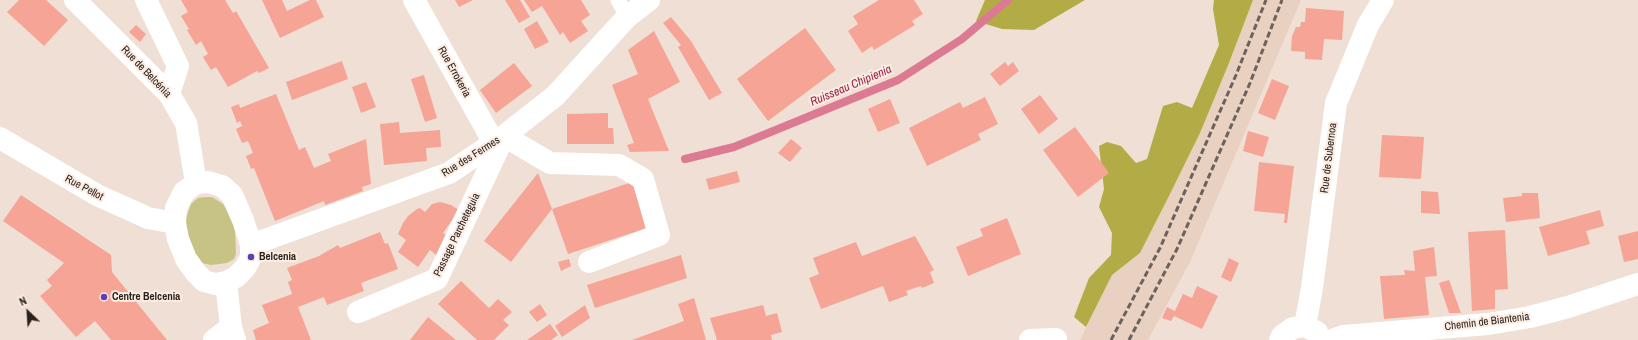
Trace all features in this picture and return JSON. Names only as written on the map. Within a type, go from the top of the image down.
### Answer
[{"type":"street","name":"Rue de Belcénia","points":[[75,0],[169,94],[186,123],[196,183]]},
{"type":"street","points":[[146,0],[178,66],[169,94]]},
{"type":"street","name":"Rue Errokeria","points":[[414,0],[499,140]]},
{"type":"street","name":"Rue des Fermes","points":[[251,245],[449,173],[499,140],[555,96],[622,8],[649,0]]},
{"type":"street","name":"Rue de Subernoa","points":[[1305,326],[1312,288],[1336,103],[1368,24],[1383,0]]},
{"type":"street","name":"Rue Pellot","points":[[0,138],[99,189],[148,218],[175,223]]},
{"type":"street","points":[[499,140],[550,163],[620,165],[644,179],[659,235],[589,262]]},
{"type":"street","name":"Passage Parcheteguia","points":[[358,312],[437,279],[499,140]]},
{"type":"street","points":[[208,182],[222,186],[232,195],[243,220],[251,245],[251,257],[245,268],[236,277],[226,282],[215,284],[204,281],[186,259],[178,239],[175,223],[176,208],[184,192],[196,183],[208,182]]},
{"type":"street","points":[[214,340],[233,334],[226,282]]},
{"type":"street","name":"Chemin de Biantenia","points":[[1332,340],[1343,336],[1488,324],[1530,317],[1568,307],[1638,284]]},
{"type":"street","points":[[1280,340],[1282,336],[1293,328],[1305,326],[1318,332],[1324,340]]},
{"type":"street","points":[[1030,340],[1056,339]]},
{"type":"shaded area","points":[[985,0],[1085,0],[1034,30],[1002,29],[976,21]]},
{"type":"shaded area","points":[[1214,0],[1253,0],[1200,133],[1140,253],[1112,275],[1086,327],[1074,317],[1089,278],[1111,255],[1112,233],[1099,207],[1104,189],[1099,146],[1107,142],[1121,146],[1136,163],[1147,159],[1163,106],[1177,102],[1192,108],[1219,45],[1213,9]]},
{"type":"shaded area","points":[[1253,0],[1301,0],[1190,262],[1148,340],[1080,340],[1112,275],[1140,253],[1200,133]]},
{"type":"shaded area","points":[[212,197],[223,204],[230,214],[235,229],[236,254],[234,259],[227,263],[211,265],[202,263],[195,256],[184,224],[191,204],[198,198]]},
{"type":"building","points":[[19,0],[46,0],[68,20],[44,46],[7,12]]},
{"type":"building","points":[[181,0],[225,0],[233,13],[236,11],[269,68],[259,73],[257,71],[228,87],[216,67],[211,70],[203,57],[208,54],[201,41],[196,45],[187,30],[189,29],[181,16],[188,12]]},
{"type":"building","points":[[262,0],[282,0],[287,11],[310,0],[316,0],[324,17],[280,38]]},
{"type":"building","points":[[455,0],[473,0],[459,7]]},
{"type":"building","points":[[505,0],[520,0],[530,17],[519,23]]},
{"type":"building","points":[[524,0],[581,0],[590,15],[581,21],[588,31],[570,43],[563,32],[560,35],[542,6],[532,12]]},
{"type":"building","points":[[879,0],[914,0],[923,14],[912,21],[915,25],[874,50],[872,46],[862,53],[848,31],[858,24],[853,16]]},
{"type":"building","points":[[1306,8],[1344,11],[1342,40],[1324,39],[1322,60],[1305,59],[1305,52],[1291,51],[1292,36],[1296,27],[1300,27],[1301,22],[1305,22]]},
{"type":"building","points":[[671,17],[691,41],[722,93],[709,100],[678,47],[681,45],[663,23]]},
{"type":"building","points":[[537,21],[549,42],[535,49],[524,29]]},
{"type":"building","points":[[136,25],[146,34],[140,42],[129,32]]},
{"type":"building","points":[[805,28],[836,70],[768,121],[737,79]]},
{"type":"building","points":[[654,31],[680,82],[648,99],[669,151],[630,152],[627,145],[634,143],[612,85],[638,74],[628,50]]},
{"type":"building","points":[[342,61],[348,79],[292,100],[286,82]]},
{"type":"building","points":[[1005,62],[1008,66],[1013,62],[1019,71],[1000,86],[990,74]]},
{"type":"building","points":[[514,63],[532,86],[496,113],[480,90]]},
{"type":"building","points":[[424,75],[437,118],[425,122],[411,79]]},
{"type":"building","points":[[1272,79],[1289,86],[1275,120],[1258,113]]},
{"type":"building","points":[[366,82],[376,107],[361,113],[352,87]]},
{"type":"building","points":[[276,94],[299,150],[305,147],[314,168],[331,161],[328,154],[366,139],[371,184],[362,187],[363,191],[325,205],[324,201],[275,221],[254,168],[251,169],[246,156],[253,153],[248,141],[242,143],[236,129],[242,126],[240,121],[237,123],[231,107],[239,104],[240,108]]},
{"type":"building","points":[[1040,95],[1058,119],[1039,134],[1021,109]]},
{"type":"building","points":[[985,97],[998,124],[978,134],[981,140],[927,166],[909,128],[960,102],[963,108]]},
{"type":"building","points":[[890,99],[900,123],[878,132],[868,109]]},
{"type":"building","points":[[608,113],[608,128],[613,128],[614,144],[567,144],[567,114]]},
{"type":"building","points":[[399,122],[400,133],[440,130],[441,147],[426,148],[427,161],[384,165],[380,124]]},
{"type":"building","points":[[1075,127],[1109,173],[1078,197],[1043,150]]},
{"type":"building","points":[[1248,131],[1269,137],[1263,157],[1243,151]]},
{"type":"building","points":[[1382,135],[1424,137],[1421,179],[1379,177]]},
{"type":"building","points":[[791,139],[802,148],[790,162],[778,153]]},
{"type":"building","points":[[1259,162],[1294,166],[1287,223],[1284,223],[1285,214],[1254,211]]},
{"type":"building","points":[[737,171],[740,182],[709,190],[706,179]]},
{"type":"building","points":[[538,173],[552,209],[511,262],[484,241]]},
{"type":"building","points":[[632,182],[647,228],[568,254],[552,209]]},
{"type":"building","points":[[1421,191],[1438,192],[1440,214],[1421,213]]},
{"type":"building","points":[[1522,193],[1538,193],[1540,218],[1506,222],[1503,198],[1522,196]]},
{"type":"building","name":"Centre Belcenia","points":[[21,195],[111,255],[112,272],[167,340],[111,340],[95,321],[76,337],[40,296],[52,286],[47,280],[64,263],[3,221]]},
{"type":"building","points":[[440,202],[451,205],[459,210],[443,233],[449,237],[436,255],[430,250],[418,267],[398,252],[406,240],[398,234],[408,216],[417,209],[420,208],[425,212],[432,204]]},
{"type":"building","points":[[1600,210],[1604,226],[1586,231],[1590,244],[1548,256],[1539,227]]},
{"type":"building","points":[[1007,218],[1021,254],[968,276],[956,247],[983,236],[980,229]]},
{"type":"building","points":[[1505,230],[1508,289],[1495,290],[1495,309],[1472,311],[1468,232]]},
{"type":"building","points":[[1638,231],[1638,259],[1624,262],[1618,236]]},
{"type":"building","points":[[380,232],[385,244],[388,243],[398,269],[361,283],[364,291],[327,305],[324,297],[298,307],[311,340],[256,340],[253,330],[269,323],[262,305],[292,294],[288,282],[292,280],[287,268],[319,256],[338,245],[340,248]]},
{"type":"building","points":[[915,236],[934,270],[930,272],[934,283],[922,288],[921,286],[906,291],[908,295],[889,302],[883,286],[821,309],[809,278],[819,274],[813,258],[856,242],[862,256]]},
{"type":"building","points":[[1434,247],[1437,276],[1425,277],[1429,315],[1384,319],[1380,276],[1405,275],[1404,270],[1415,271],[1413,251]]},
{"type":"building","points":[[681,255],[687,278],[595,308],[587,285]]},
{"type":"building","points":[[1229,258],[1239,263],[1231,282],[1221,277]]},
{"type":"building","points":[[569,259],[571,266],[561,271],[558,262]]},
{"type":"building","points":[[1449,280],[1461,313],[1449,313],[1439,283]]},
{"type":"building","points":[[461,281],[489,308],[498,299],[512,312],[503,320],[509,325],[494,340],[477,340],[438,304]]},
{"type":"building","points":[[1197,286],[1218,296],[1202,329],[1174,316],[1171,321],[1162,318],[1167,307],[1175,311],[1183,294],[1192,298]]},
{"type":"building","points":[[694,298],[706,340],[632,340],[684,321],[678,304]]},
{"type":"building","points":[[540,304],[547,315],[537,322],[529,312]]},
{"type":"building","points":[[585,305],[590,318],[562,337],[555,326]]},
{"type":"building","points":[[763,305],[766,316],[777,313],[782,332],[771,335],[772,340],[717,340],[710,318]]},
{"type":"building","points":[[428,317],[450,335],[456,340],[410,340]]},
{"type":"building","points":[[550,324],[558,335],[551,340],[527,340]]},
{"type":"waterway","name":"Ruisseau Chipienia","points":[[685,159],[734,147],[898,80],[962,39],[1008,0]]},
{"type":"railway","points":[[1111,340],[1160,248],[1236,75],[1266,0]]},
{"type":"railway","points":[[1129,340],[1177,249],[1250,83],[1282,0]]},
{"type":"place","name":"Belcenia","points":[[251,257]]},
{"type":"place","name":"Centre Belcenia","points":[[104,297]]}]
